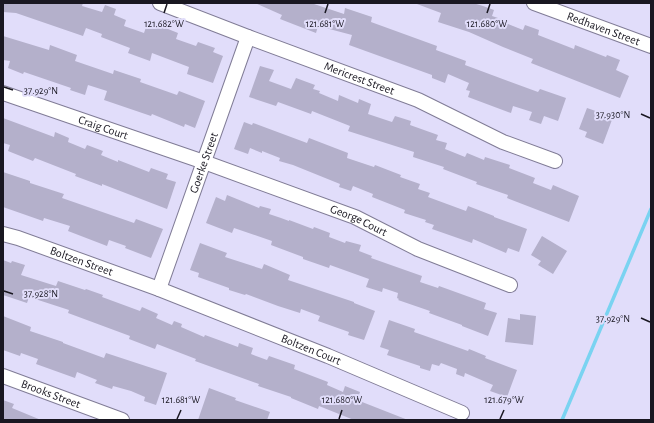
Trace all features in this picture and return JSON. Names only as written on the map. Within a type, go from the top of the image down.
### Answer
[{"type":"street","name":"Mericrest Street","points":[[160,3],[418,100],[503,142],[556,161]]},
{"type":"street","name":"Redhaven Street","points":[[534,3],[651,46]]},
{"type":"street","name":"Goerke Street","points":[[159,289],[248,37]]},
{"type":"street","name":"Craig Court","points":[[3,93],[204,162]]},
{"type":"street","name":"George Court","points":[[204,162],[355,217],[418,249],[510,285]]},
{"type":"street","name":"Boltzen Street","points":[[3,234],[18,238],[159,289]]},
{"type":"street","name":"Boltzen Court","points":[[159,289],[328,356],[462,413]]},
{"type":"street","name":"Brooks Street","points":[[3,376],[122,420]]},
{"type":"building","points":[[3,3],[83,3],[82,6],[102,12],[105,5],[116,9],[114,15],[126,20],[124,26],[144,33],[148,21],[178,33],[176,39],[196,46],[198,42],[215,48],[213,52],[223,56],[213,83],[187,74],[189,67],[152,53],[150,61],[128,53],[130,48],[101,37],[102,34],[86,28],[83,36],[16,13],[3,12]]},
{"type":"building","points":[[255,3],[311,3],[344,14],[345,8],[372,17],[371,22],[437,46],[436,50],[466,61],[465,65],[538,92],[540,89],[566,98],[558,121],[544,116],[541,124],[529,120],[532,112],[513,106],[511,113],[468,97],[470,91],[466,90],[469,83],[448,74],[445,83],[432,78],[432,75],[349,45],[352,35],[318,26],[316,33],[280,19],[282,15]]},
{"type":"building","points":[[417,3],[473,3],[483,6],[494,10],[492,16],[504,20],[503,22],[523,30],[525,25],[539,30],[538,35],[574,49],[575,45],[606,57],[607,55],[620,60],[616,70],[629,76],[620,98],[531,63],[533,59],[469,32],[438,22],[441,13]]},
{"type":"building","points":[[3,36],[49,50],[50,45],[77,55],[75,61],[113,74],[114,70],[141,79],[140,82],[177,95],[179,91],[205,101],[195,128],[185,124],[184,127],[152,114],[151,116],[104,100],[107,91],[88,85],[85,95],[70,90],[71,88],[8,68],[10,61],[3,60]]},
{"type":"building","points":[[260,66],[274,70],[269,81],[291,89],[296,78],[315,85],[313,89],[320,91],[319,93],[338,101],[339,95],[358,103],[359,99],[371,104],[368,114],[392,122],[395,116],[411,121],[410,125],[438,135],[436,140],[447,143],[445,149],[465,157],[467,153],[484,160],[485,157],[510,165],[509,168],[535,178],[533,183],[551,190],[553,185],[579,196],[569,222],[507,198],[508,195],[476,184],[477,182],[443,169],[444,167],[413,157],[414,152],[348,131],[350,126],[312,111],[311,114],[278,102],[276,106],[249,97]]},
{"type":"building","points":[[587,108],[613,117],[603,144],[585,137],[587,132],[579,129]]},
{"type":"building","points":[[3,118],[54,137],[55,132],[69,138],[68,142],[85,149],[87,145],[103,151],[101,155],[118,162],[118,160],[149,172],[151,168],[168,174],[166,179],[176,182],[167,209],[102,184],[102,186],[75,176],[76,174],[35,158],[33,161],[8,151],[10,145],[3,143]]},
{"type":"building","points":[[244,122],[252,125],[253,123],[307,143],[309,138],[348,153],[347,158],[374,167],[375,165],[401,175],[400,177],[420,184],[418,189],[430,193],[428,197],[466,211],[468,206],[527,229],[519,252],[508,248],[506,253],[473,239],[472,243],[432,229],[434,225],[425,222],[426,220],[404,213],[405,210],[372,197],[373,194],[353,186],[351,191],[339,187],[340,184],[279,161],[280,158],[262,151],[262,153],[250,148],[248,154],[234,149]]},
{"type":"building","points":[[3,172],[64,194],[62,198],[134,223],[136,219],[163,229],[151,258],[109,240],[107,246],[68,231],[70,226],[44,218],[43,221],[3,207]]},
{"type":"building","points":[[227,195],[259,208],[260,206],[271,209],[269,214],[313,229],[314,227],[330,233],[329,237],[345,243],[346,241],[361,245],[359,251],[372,256],[371,258],[422,276],[420,282],[438,288],[439,286],[486,303],[484,309],[497,313],[488,336],[429,313],[430,311],[398,300],[398,293],[383,288],[382,292],[366,287],[369,279],[330,265],[329,268],[303,259],[303,257],[271,245],[272,241],[234,228],[232,233],[206,223],[216,197],[225,201]]},
{"type":"building","points":[[542,236],[567,251],[553,274],[538,265],[541,261],[531,255]]},
{"type":"building","points":[[200,243],[227,253],[225,257],[262,269],[264,264],[290,275],[288,280],[354,302],[375,311],[364,340],[348,335],[349,332],[318,321],[320,316],[301,309],[300,313],[278,306],[246,294],[245,295],[229,290],[229,288],[198,277],[199,273],[190,270]]},
{"type":"building","points":[[3,260],[25,265],[21,275],[56,286],[58,281],[85,290],[86,289],[103,295],[102,297],[140,311],[142,307],[158,314],[156,318],[172,325],[174,321],[182,324],[181,327],[204,337],[205,335],[238,347],[239,343],[253,348],[251,354],[267,360],[269,356],[295,365],[294,369],[328,382],[327,385],[343,392],[345,386],[360,392],[357,400],[408,420],[354,420],[319,406],[318,409],[291,397],[258,386],[259,384],[195,361],[196,359],[157,344],[155,349],[129,339],[130,336],[68,313],[69,310],[29,297],[27,303],[3,295]]},
{"type":"building","points":[[520,314],[536,316],[533,345],[505,342],[508,318],[520,320]]},
{"type":"building","points":[[3,316],[31,327],[30,331],[104,358],[106,353],[167,373],[156,405],[144,401],[145,397],[131,391],[113,386],[112,389],[95,383],[97,380],[77,372],[75,378],[36,364],[38,359],[21,353],[20,356],[3,350]]},
{"type":"building","points":[[389,320],[415,329],[414,332],[468,351],[469,349],[486,356],[485,358],[517,370],[507,397],[490,391],[493,385],[465,373],[464,377],[456,374],[457,369],[441,363],[439,366],[432,364],[430,371],[387,355],[389,350],[380,347]]},
{"type":"building","points":[[209,388],[236,398],[235,400],[270,412],[267,420],[198,420]]},
{"type":"building","points":[[3,400],[14,404],[12,408],[41,420],[3,420]]},
{"type":"waterway","points":[[562,420],[651,209]]}]
